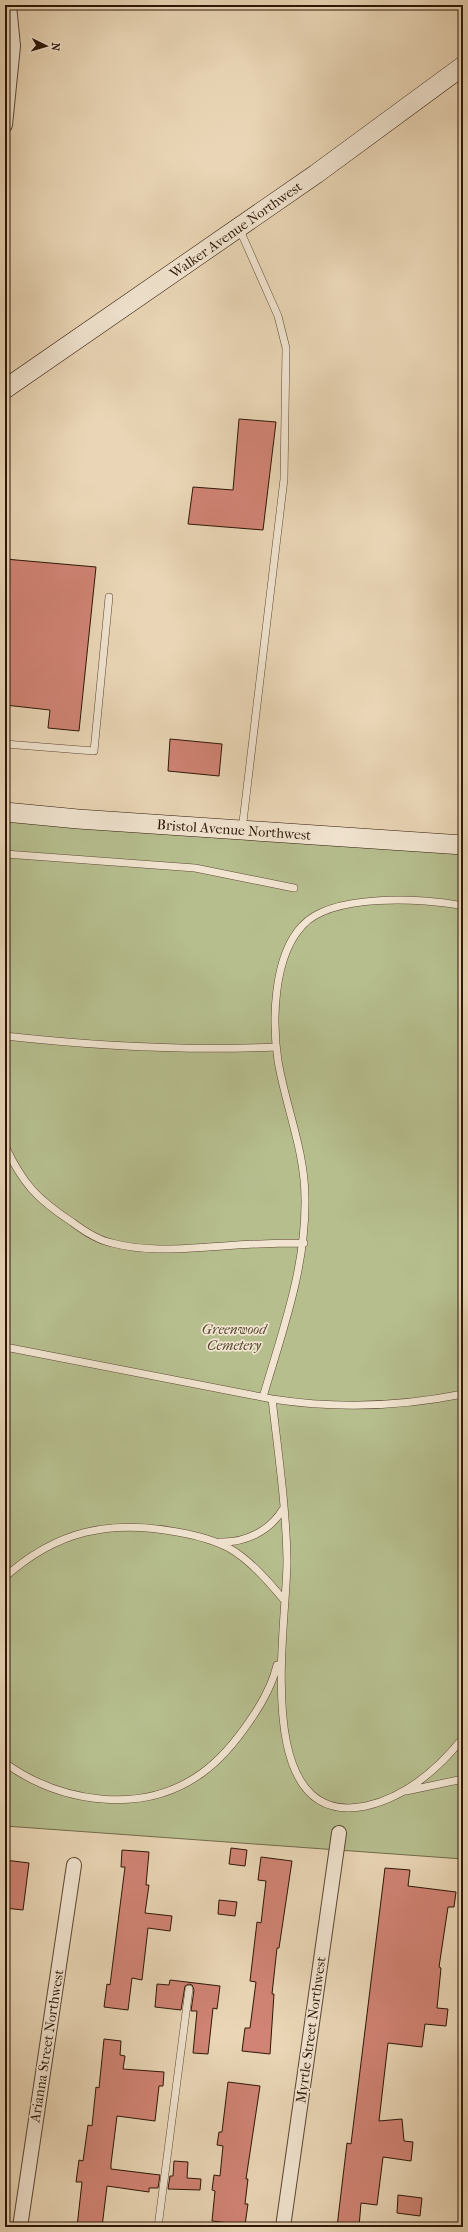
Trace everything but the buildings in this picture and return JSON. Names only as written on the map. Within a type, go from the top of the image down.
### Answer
[{"type":"main road","name":"Walker Avenue Northwest","points":[[5,389],[316,174],[463,66]]},
{"type":"main road","name":"Bristol Avenue Northwest","points":[[5,812],[463,845]]},
{"type":"street","points":[[5,125],[13,46],[9,5]]},
{"type":"street","name":"Myrtle Street Northwest","points":[[283,2227],[339,1833]]},
{"type":"street","name":"Arianna Street Northwest","points":[[20,2227],[74,1865]]},
{"type":"lane","points":[[239,227],[278,316],[286,348],[284,479],[242,830]]},
{"type":"lane","points":[[5,744],[94,752],[109,597]]},
{"type":"lane","points":[[5,854],[195,868],[294,888]]},
{"type":"lane","points":[[263,1397],[296,1282],[304,1243],[304,1179],[296,1132],[276,1047],[275,1002],[282,968],[294,936],[302,925],[313,916],[352,904],[389,900],[425,901],[463,906]]},
{"type":"lane","points":[[5,1036],[140,1047],[205,1049],[276,1047]]},
{"type":"lane","points":[[5,1146],[23,1179],[35,1194],[80,1228],[96,1238],[112,1244],[136,1248],[180,1249],[304,1243]]},
{"type":"lane","points":[[5,1347],[272,1399],[348,1407],[415,1403],[463,1394]]},
{"type":"lane","points":[[272,1399],[287,1558],[281,1642],[281,1698],[287,1739],[293,1766],[304,1785],[315,1795],[328,1803],[348,1807],[369,1805],[398,1793],[433,1772],[463,1738]]},
{"type":"lane","points":[[5,1577],[28,1558],[53,1544],[82,1533],[113,1526],[166,1530],[216,1542],[235,1542],[253,1536],[276,1520],[283,1509]]},
{"type":"lane","points":[[216,1542],[239,1555],[284,1600]]},
{"type":"lane","points":[[5,1763],[45,1786],[83,1797],[108,1800],[132,1799],[181,1786],[209,1767],[229,1749],[245,1728],[263,1699],[275,1675],[281,1642]]},
{"type":"lane","points":[[398,1793],[463,1779]]},
{"type":"lane","points":[[158,2227],[189,1989]]},
{"type":"green space","name":"Greenwood Cemetery","points":[[5,812],[463,847],[463,1859],[5,1826]]}]
